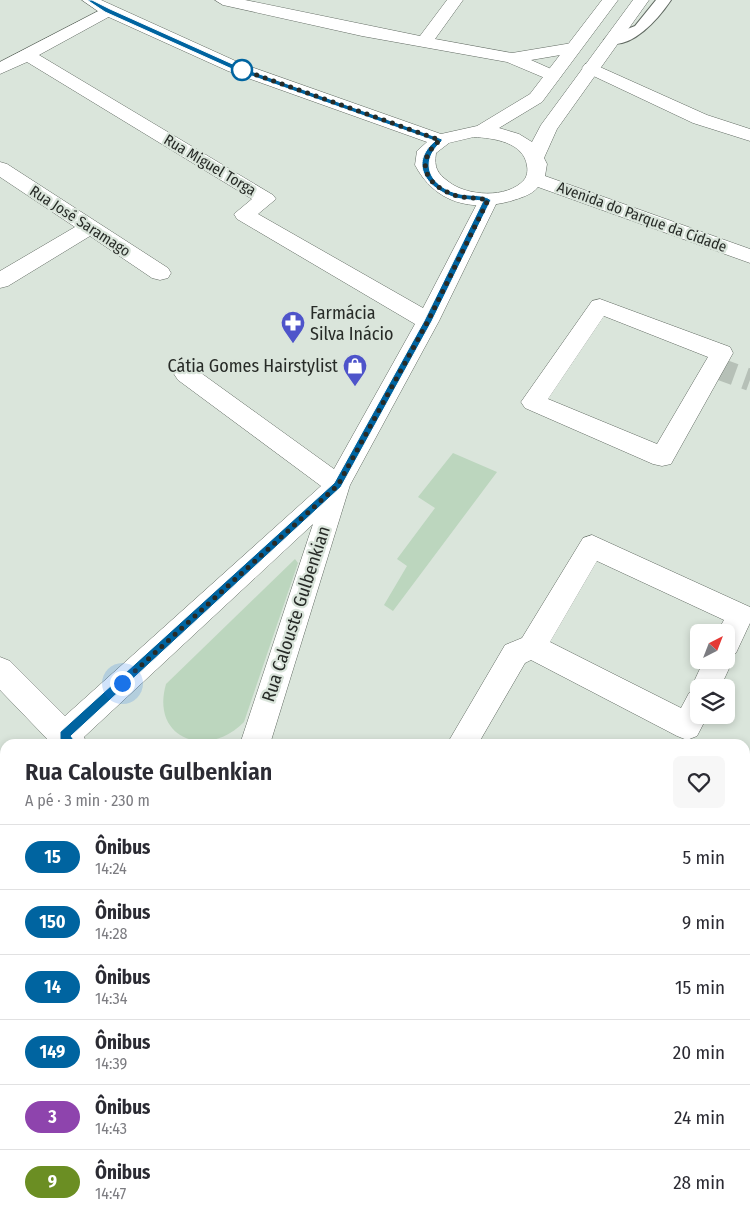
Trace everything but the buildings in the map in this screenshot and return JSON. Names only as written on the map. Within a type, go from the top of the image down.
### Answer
[{"type":"street","points":[[90,0],[234,67],[440,140]]},
{"type":"street","points":[[223,0],[362,31],[512,58],[552,76]]},
{"type":"street","points":[[424,43],[455,0]]},
{"type":"street","points":[[481,131],[536,98],[610,0]]},
{"type":"street","points":[[535,157],[528,148],[513,138],[481,131],[456,134],[440,140],[429,149],[424,162],[427,174],[441,188],[458,196],[488,200],[507,197],[530,186],[537,175],[535,157],[548,129],[641,0]]},
{"type":"street","points":[[0,69],[108,10]]},
{"type":"street","points":[[512,58],[572,48]]},
{"type":"street","name":"Rua Miguel Torga","points":[[26,54],[266,199],[244,214],[428,321]]},
{"type":"street","points":[[591,68],[700,119],[750,135]]},
{"type":"street","name":"Rua José Saramago","points":[[0,168],[160,273]]},
{"type":"street","name":"Avenida do Parque da Cidade","points":[[534,179],[750,256]]},
{"type":"street","name":"Rua Calouste Gulbenkian","points":[[257,739],[338,485],[428,321],[488,200]]},
{"type":"street","points":[[0,281],[90,227]]},
{"type":"street","points":[[600,306],[722,352],[662,457],[533,402],[600,306]]},
{"type":"street","points":[[186,374],[338,485]]},
{"type":"street","name":"Rua Calouste Gulbenkian","points":[[69,739],[338,485]]},
{"type":"street","points":[[465,739],[515,654],[532,647],[592,546],[740,616],[735,626]]},
{"type":"street","points":[[532,647],[687,726],[690,720]]},
{"type":"street","points":[[0,670],[67,739]]},
{"type":"lane","points":[[612,40],[640,29],[664,0]]},
{"type":"green space","points":[[453,453],[497,472],[393,611],[384,605],[407,566],[397,559],[435,508],[418,497]]},
{"type":"green space","points":[[295,559],[298,563],[244,722],[230,733],[216,739],[186,738],[174,730],[166,719],[163,703],[166,684]]},
{"type":"tunnel","points":[[714,367],[750,380]]},
{"type":"bus line","name":"15","points":[[67,739],[64,736],[338,485],[428,321],[488,200],[458,196],[441,188],[427,174],[424,162],[429,149],[440,140],[234,67],[90,0]]},
{"type":"place","name":"Farmácia Silva Inácio","points":[[293,344]]},
{"type":"place","name":"Cátia Gomes Hairstylist","points":[[355,387]]},
{"type":"route","points":[[122,683],[338,485],[428,321],[488,200],[458,196],[441,188],[427,174],[424,162],[429,149],[440,140],[234,67],[242,70]]}]
